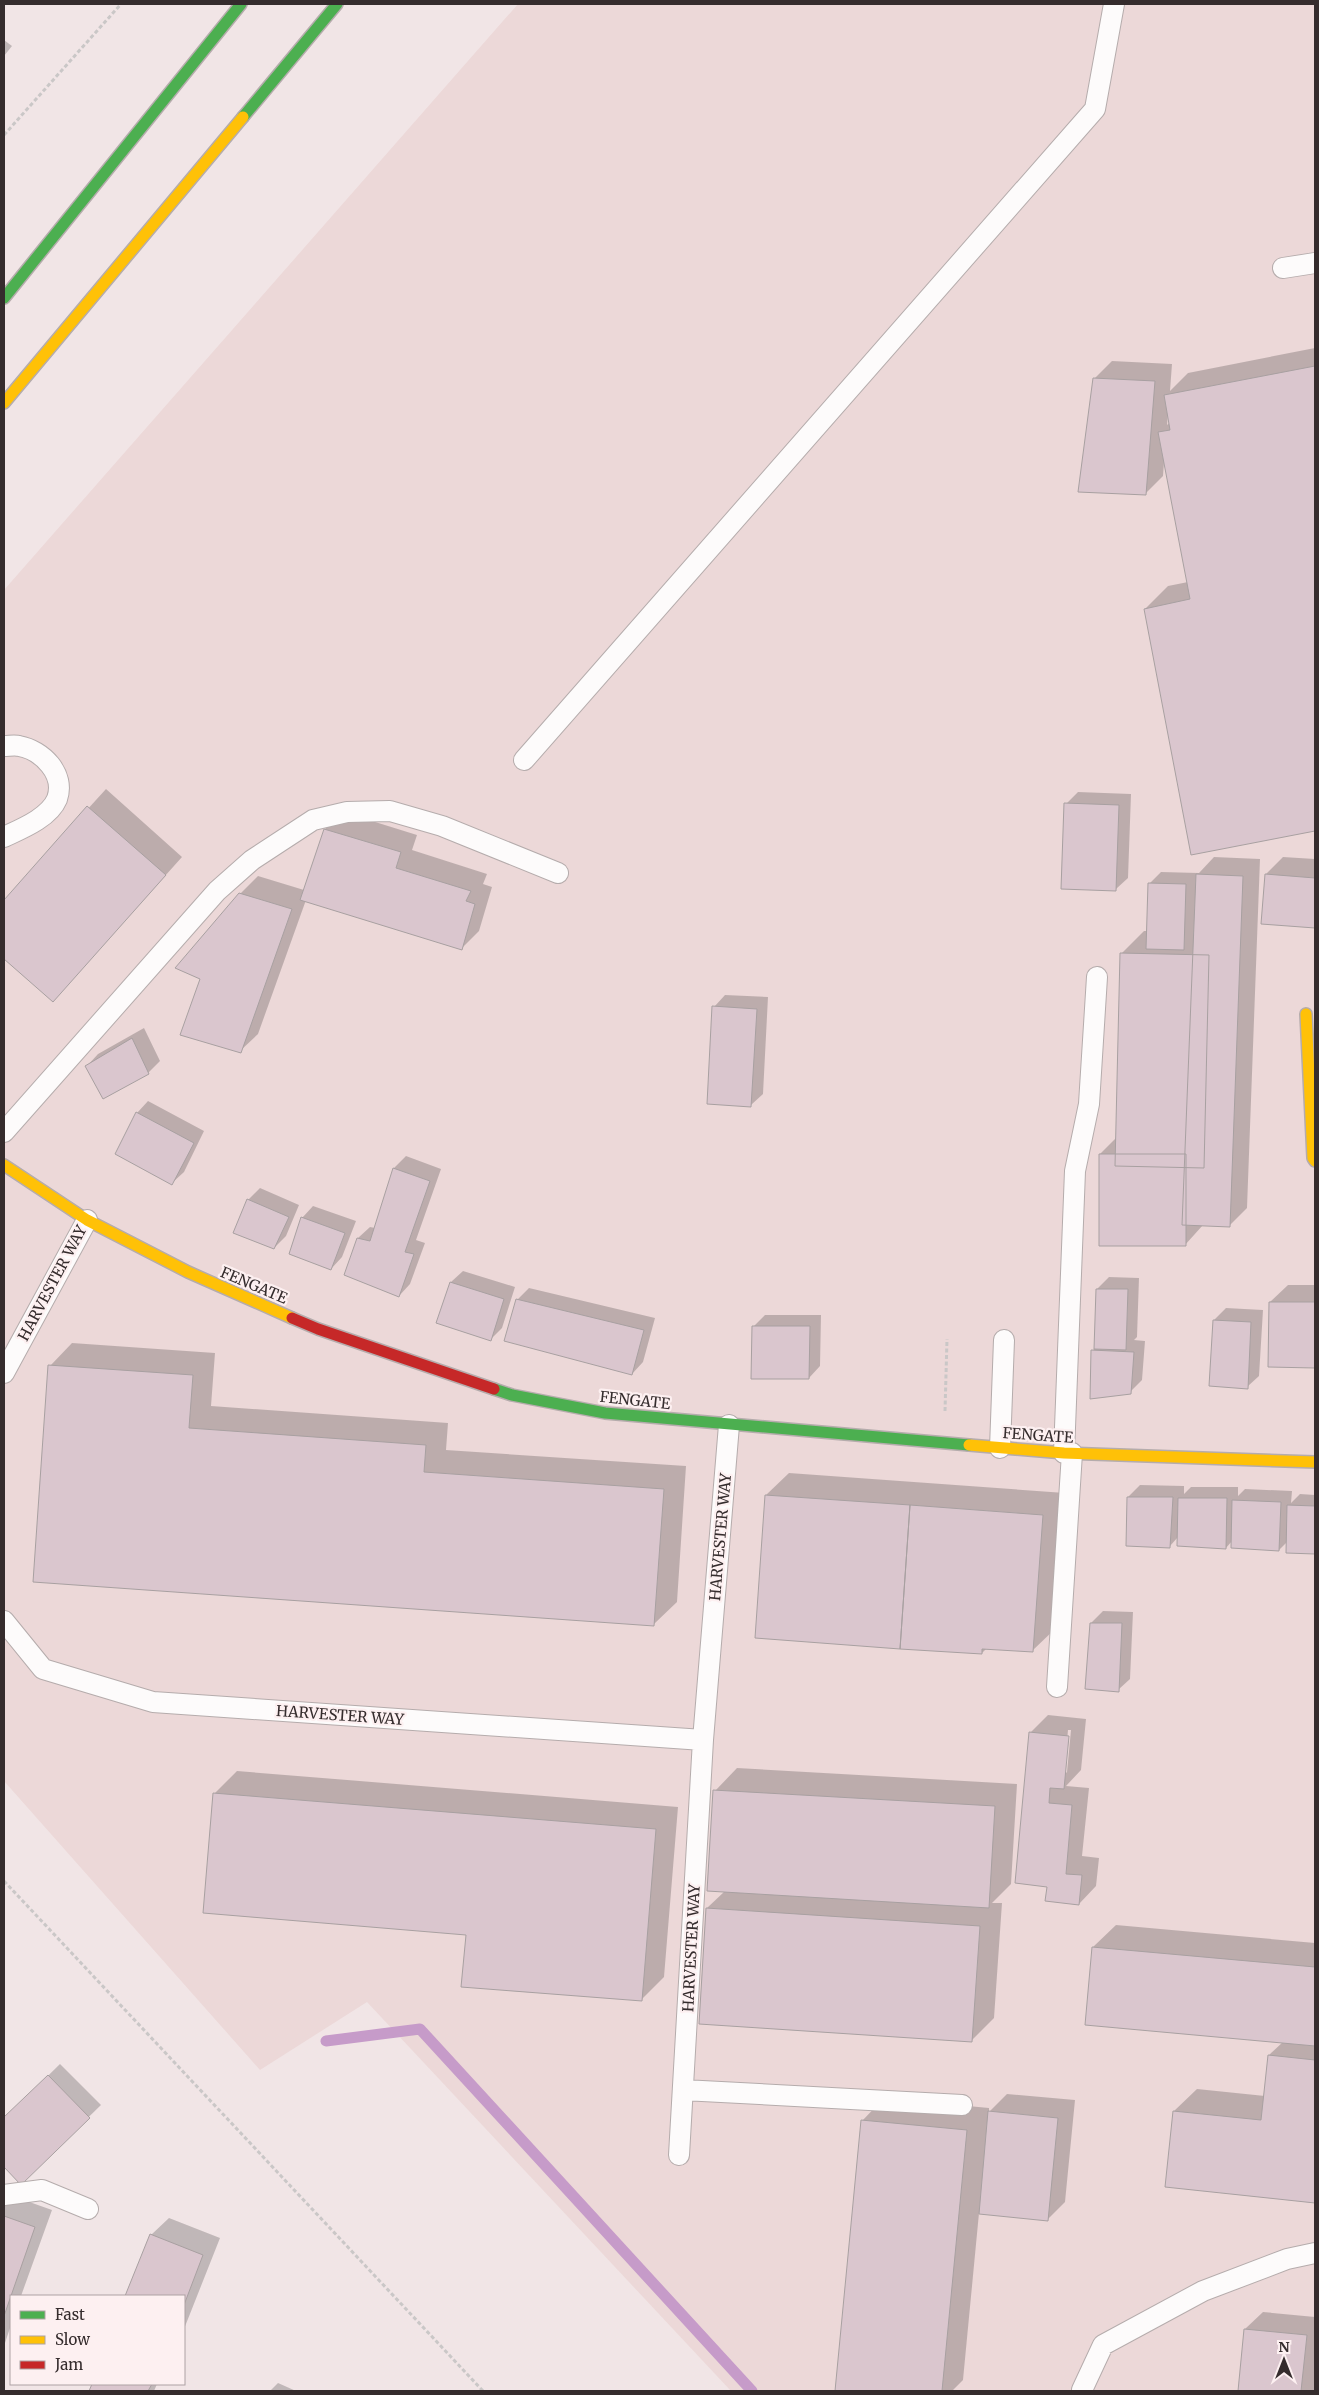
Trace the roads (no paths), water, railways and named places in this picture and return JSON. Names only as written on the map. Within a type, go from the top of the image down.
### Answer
[{"type":"main road","points":[[4,298],[241,4]]},
{"type":"main road","points":[[4,403],[337,4]]},
{"type":"main road","points":[[1306,1014],[1313,1158],[1315,1161]]},
{"type":"main road","name":"FENGATE","points":[[4,1166],[86,1220],[188,1272],[318,1329],[512,1395],[605,1413],[1000,1448],[1068,1453],[1315,1462]]},
{"type":"lane","points":[[524,760],[1095,110],[1114,4]]},
{"type":"lane","points":[[1283,268],[1315,263]]},
{"type":"lane","points":[[4,746],[18,745],[38,752],[52,765],[59,782],[57,799],[47,811],[25,827],[4,837]]},
{"type":"lane","points":[[4,1132],[217,891],[252,860],[313,820],[347,812],[390,811],[442,826],[558,873]]},
{"type":"lane","points":[[1057,1687],[1068,1453],[1076,1171],[1089,1104],[1097,977]]},
{"type":"lane","name":"HARVESTER WAY","points":[[4,1373],[86,1220]]},
{"type":"lane","points":[[1000,1448],[1004,1340]]},
{"type":"lane","name":"HARVESTER WAY","points":[[679,2155],[703,1740],[729,1425]]},
{"type":"lane","name":"HARVESTER WAY","points":[[4,1621],[43,1669],[154,1702],[703,1740]]},
{"type":"lane","points":[[683,2090],[962,2105]]},
{"type":"lane","points":[[4,2194],[42,2190],[88,2209]]},
{"type":"lane","points":[[1082,2390],[1104,2345],[1203,2291],[1287,2258],[1315,2253]]},
{"type":"waterway","points":[[326,2041],[420,2029],[752,2391]]}]
